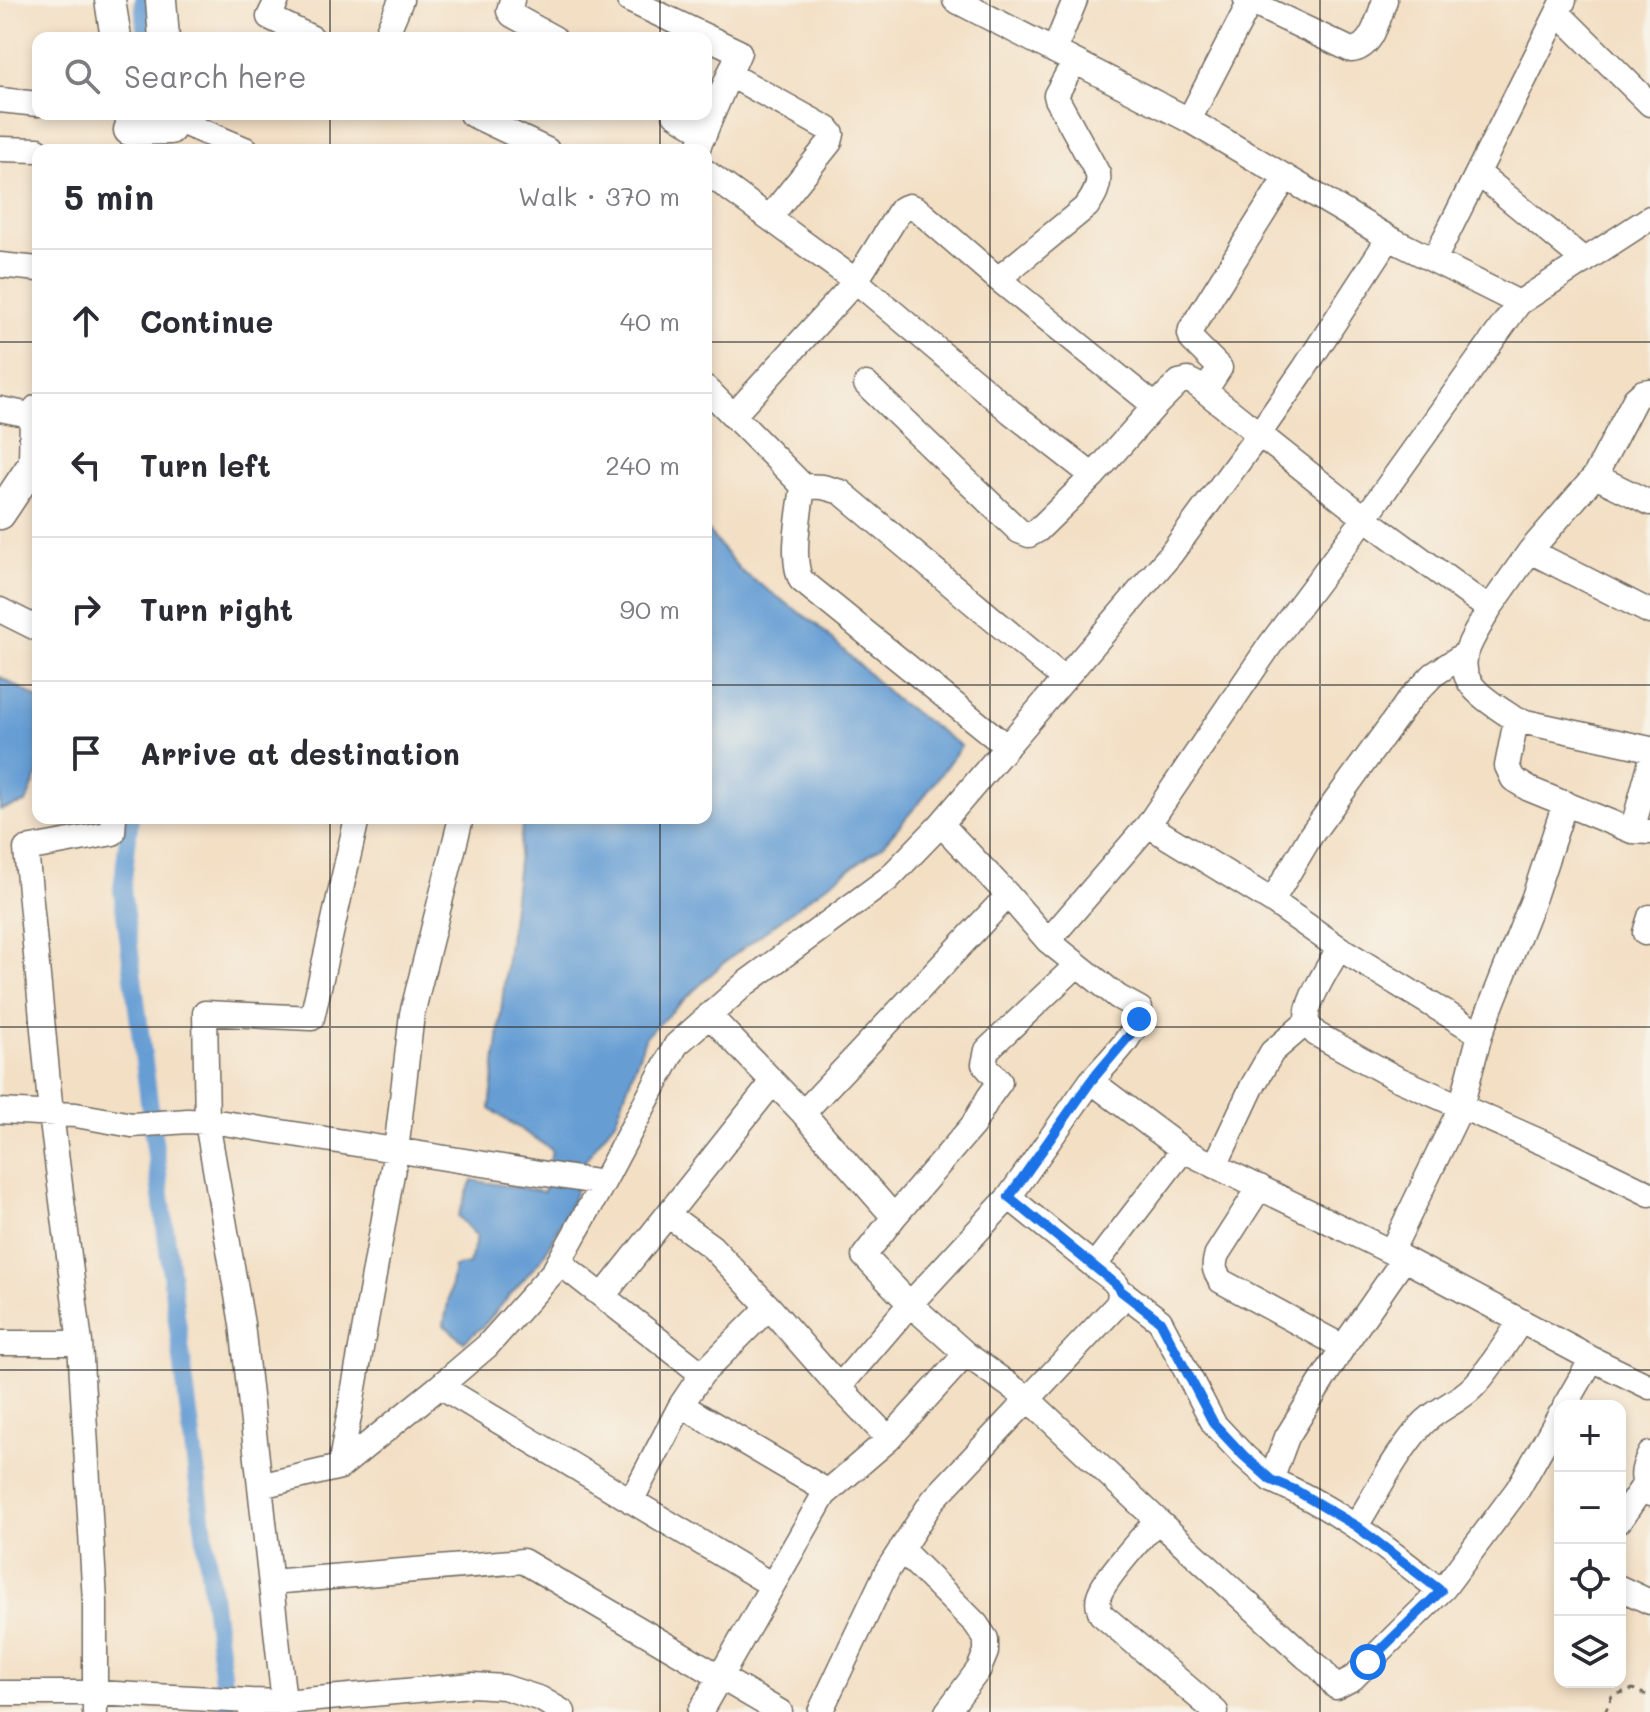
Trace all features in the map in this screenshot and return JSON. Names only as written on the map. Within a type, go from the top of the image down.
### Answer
[{"type":"main road","points":[[110,0],[115,32]]},
{"type":"main road","points":[[161,0],[164,32]]},
{"type":"main road","points":[[128,124],[170,128]]},
{"type":"main road","points":[[0,514],[32,465]]},
{"type":"street","points":[[277,0],[269,17],[300,32]]},
{"type":"street","points":[[388,32],[401,0]]},
{"type":"street","points":[[512,0],[509,11],[512,15],[543,32]]},
{"type":"street","points":[[629,0],[697,32]]},
{"type":"street","points":[[955,0],[1189,120],[1389,238],[1519,303]]},
{"type":"street","points":[[998,279],[1087,206],[1097,188],[1098,174],[1056,95],[1075,0]]},
{"type":"street","points":[[1189,120],[1248,1],[1351,50],[1361,49],[1367,43],[1385,0]]},
{"type":"street","points":[[1434,260],[1561,7],[1650,104]]},
{"type":"street","points":[[712,39],[739,52],[712,115]]},
{"type":"street","points":[[729,74],[832,134],[830,142],[770,217]]},
{"type":"street","points":[[0,100],[32,103]]},
{"type":"street","points":[[484,120],[534,144]]},
{"type":"street","points":[[681,120],[701,142],[710,120]]},
{"type":"street","points":[[170,128],[226,144]]},
{"type":"street","points":[[0,149],[32,150]]},
{"type":"street","points":[[1478,173],[1585,261]]},
{"type":"street","points":[[712,176],[856,281],[1011,412],[1093,476]]},
{"type":"street","points":[[1205,391],[1220,368],[1192,340],[1191,329],[1286,177]]},
{"type":"street","points":[[733,416],[856,281],[901,209],[909,206],[917,209],[1155,406]]},
{"type":"street","points":[[1048,941],[1148,825],[1270,645],[1519,303],[1650,218]]},
{"type":"street","points":[[260,1486],[340,1467],[487,1346],[554,1271],[580,1179],[676,1045],[746,983],[888,879],[941,824],[1171,554],[1304,369],[1389,238]]},
{"type":"street","points":[[0,265],[32,268]]},
{"type":"street","points":[[866,384],[1019,531],[1029,535],[1038,530],[1093,476],[1179,382],[1188,380],[1365,518],[1489,609]]},
{"type":"street","points":[[1650,391],[1643,392],[1635,399],[1595,476],[1530,551],[1489,609],[1466,653],[1463,670],[1468,682],[1482,696],[1516,720],[1650,749]]},
{"type":"street","points":[[712,394],[803,486],[841,492],[1064,679]]},
{"type":"street","points":[[0,409],[32,413]]},
{"type":"street","points":[[1595,476],[1650,503]]},
{"type":"street","points":[[803,486],[795,557],[801,580],[1007,747]]},
{"type":"street","points":[[1530,551],[1650,612]]},
{"type":"street","points":[[0,610],[32,626]]},
{"type":"street","points":[[1272,901],[1311,835],[1409,700],[1433,675],[1466,653]]},
{"type":"street","points":[[1516,720],[1507,766],[1513,779],[1529,789],[1641,831],[1650,765]]},
{"type":"street","points":[[1271,1480],[1287,1437],[1398,1256],[1461,1107],[1480,1034],[1534,897],[1565,803]]},
{"type":"street","points":[[96,1703],[95,1602],[80,1343],[51,1114],[26,849],[113,833],[114,824]]},
{"type":"street","points":[[284,1702],[242,1324],[197,1121],[205,1013],[312,1018],[356,824]]},
{"type":"street","points":[[340,1467],[396,1151],[412,1014],[460,824]]},
{"type":"street","points":[[839,1387],[910,1304],[1009,1197],[1091,1081],[1134,1030],[1139,1019],[1140,1009],[1118,997],[1048,941],[941,824]]},
{"type":"street","points":[[1148,825],[1480,1034]]},
{"type":"street","points":[[803,1113],[1008,895]]},
{"type":"street","points":[[1339,948],[1307,1012],[1307,1022],[1316,1034],[1396,1078],[1564,1152],[1650,1194]]},
{"type":"street","points":[[1077,965],[987,1050],[984,1064],[1000,1082],[973,1125],[864,1256],[910,1304],[966,1354],[1027,1398],[1320,1668],[1336,1687],[1353,1678],[1441,1591],[1518,1489],[1554,1426]]},
{"type":"street","points":[[709,1015],[803,1113],[894,1217]]},
{"type":"street","points":[[1215,1166],[1272,1052],[1307,1022]]},
{"type":"street","points":[[1091,1081],[1183,1150],[1398,1256],[1650,1387]]},
{"type":"street","points":[[603,1296],[773,1082]]},
{"type":"street","points":[[0,1111],[76,1115],[132,1125],[197,1121],[224,1123],[580,1179]]},
{"type":"street","points":[[1094,1266],[1183,1150]]},
{"type":"street","points":[[1260,1187],[1217,1254],[1215,1272],[1221,1281],[1343,1347]]},
{"type":"street","points":[[1009,1197],[1160,1321],[1214,1424],[1244,1456],[1271,1480],[1295,1490],[1356,1526],[1441,1591]]},
{"type":"street","points":[[668,1215],[712,1247],[889,1439]]},
{"type":"street","points":[[559,1262],[702,1374]]},
{"type":"street","points":[[820,1712],[887,1571],[933,1500],[1117,1305],[1121,1291]]},
{"type":"street","points":[[631,1501],[681,1405],[702,1374],[769,1307]]},
{"type":"street","points":[[1356,1526],[1422,1423],[1473,1388],[1521,1321]]},
{"type":"street","points":[[0,1343],[80,1343]]},
{"type":"street","points":[[700,1712],[827,1491],[889,1439],[966,1354]]},
{"type":"street","points":[[1568,1400],[1592,1359]]},
{"type":"street","points":[[440,1386],[772,1585]]},
{"type":"street","points":[[681,1405],[827,1491]]},
{"type":"street","points":[[1626,1513],[1647,1489],[1642,1475],[1650,1454]]},
{"type":"street","points":[[1157,1520],[1108,1580],[1099,1594],[1097,1605],[1101,1614],[1216,1712]]},
{"type":"street","points":[[901,1549],[976,1624],[986,1639],[986,1652],[979,1669],[947,1712]]},
{"type":"street","points":[[271,1582],[523,1561],[780,1712]]},
{"type":"street","points":[[1626,1591],[1650,1602]]},
{"type":"street","points":[[0,1693],[96,1703],[231,1704],[472,1685],[504,1687],[541,1699],[563,1712]]},
{"type":"path","points":[[1605,1712],[1612,1696],[1633,1689],[1650,1697]]},
{"type":"water","points":[[712,536],[741,571],[816,624],[895,699],[961,746],[883,845],[721,965],[646,1036],[616,1119],[586,1159],[573,1199],[543,1257],[484,1325],[464,1342],[444,1325],[454,1267],[469,1264],[477,1237],[458,1216],[472,1180],[544,1192],[552,1150],[490,1109],[522,824],[712,824]]},
{"type":"water","points":[[0,677],[32,695],[32,788],[26,803],[0,810]]},
{"type":"waterway","points":[[143,0],[146,32]]},
{"type":"waterway","points":[[153,120],[155,144]]},
{"type":"waterway","points":[[129,824],[122,890],[227,1712]]},
{"type":"route","points":[[1139,1019],[1134,1030],[1091,1081],[1009,1197],[1160,1321],[1214,1424],[1244,1456],[1271,1480],[1295,1490],[1356,1526],[1441,1591],[1368,1662]]}]
